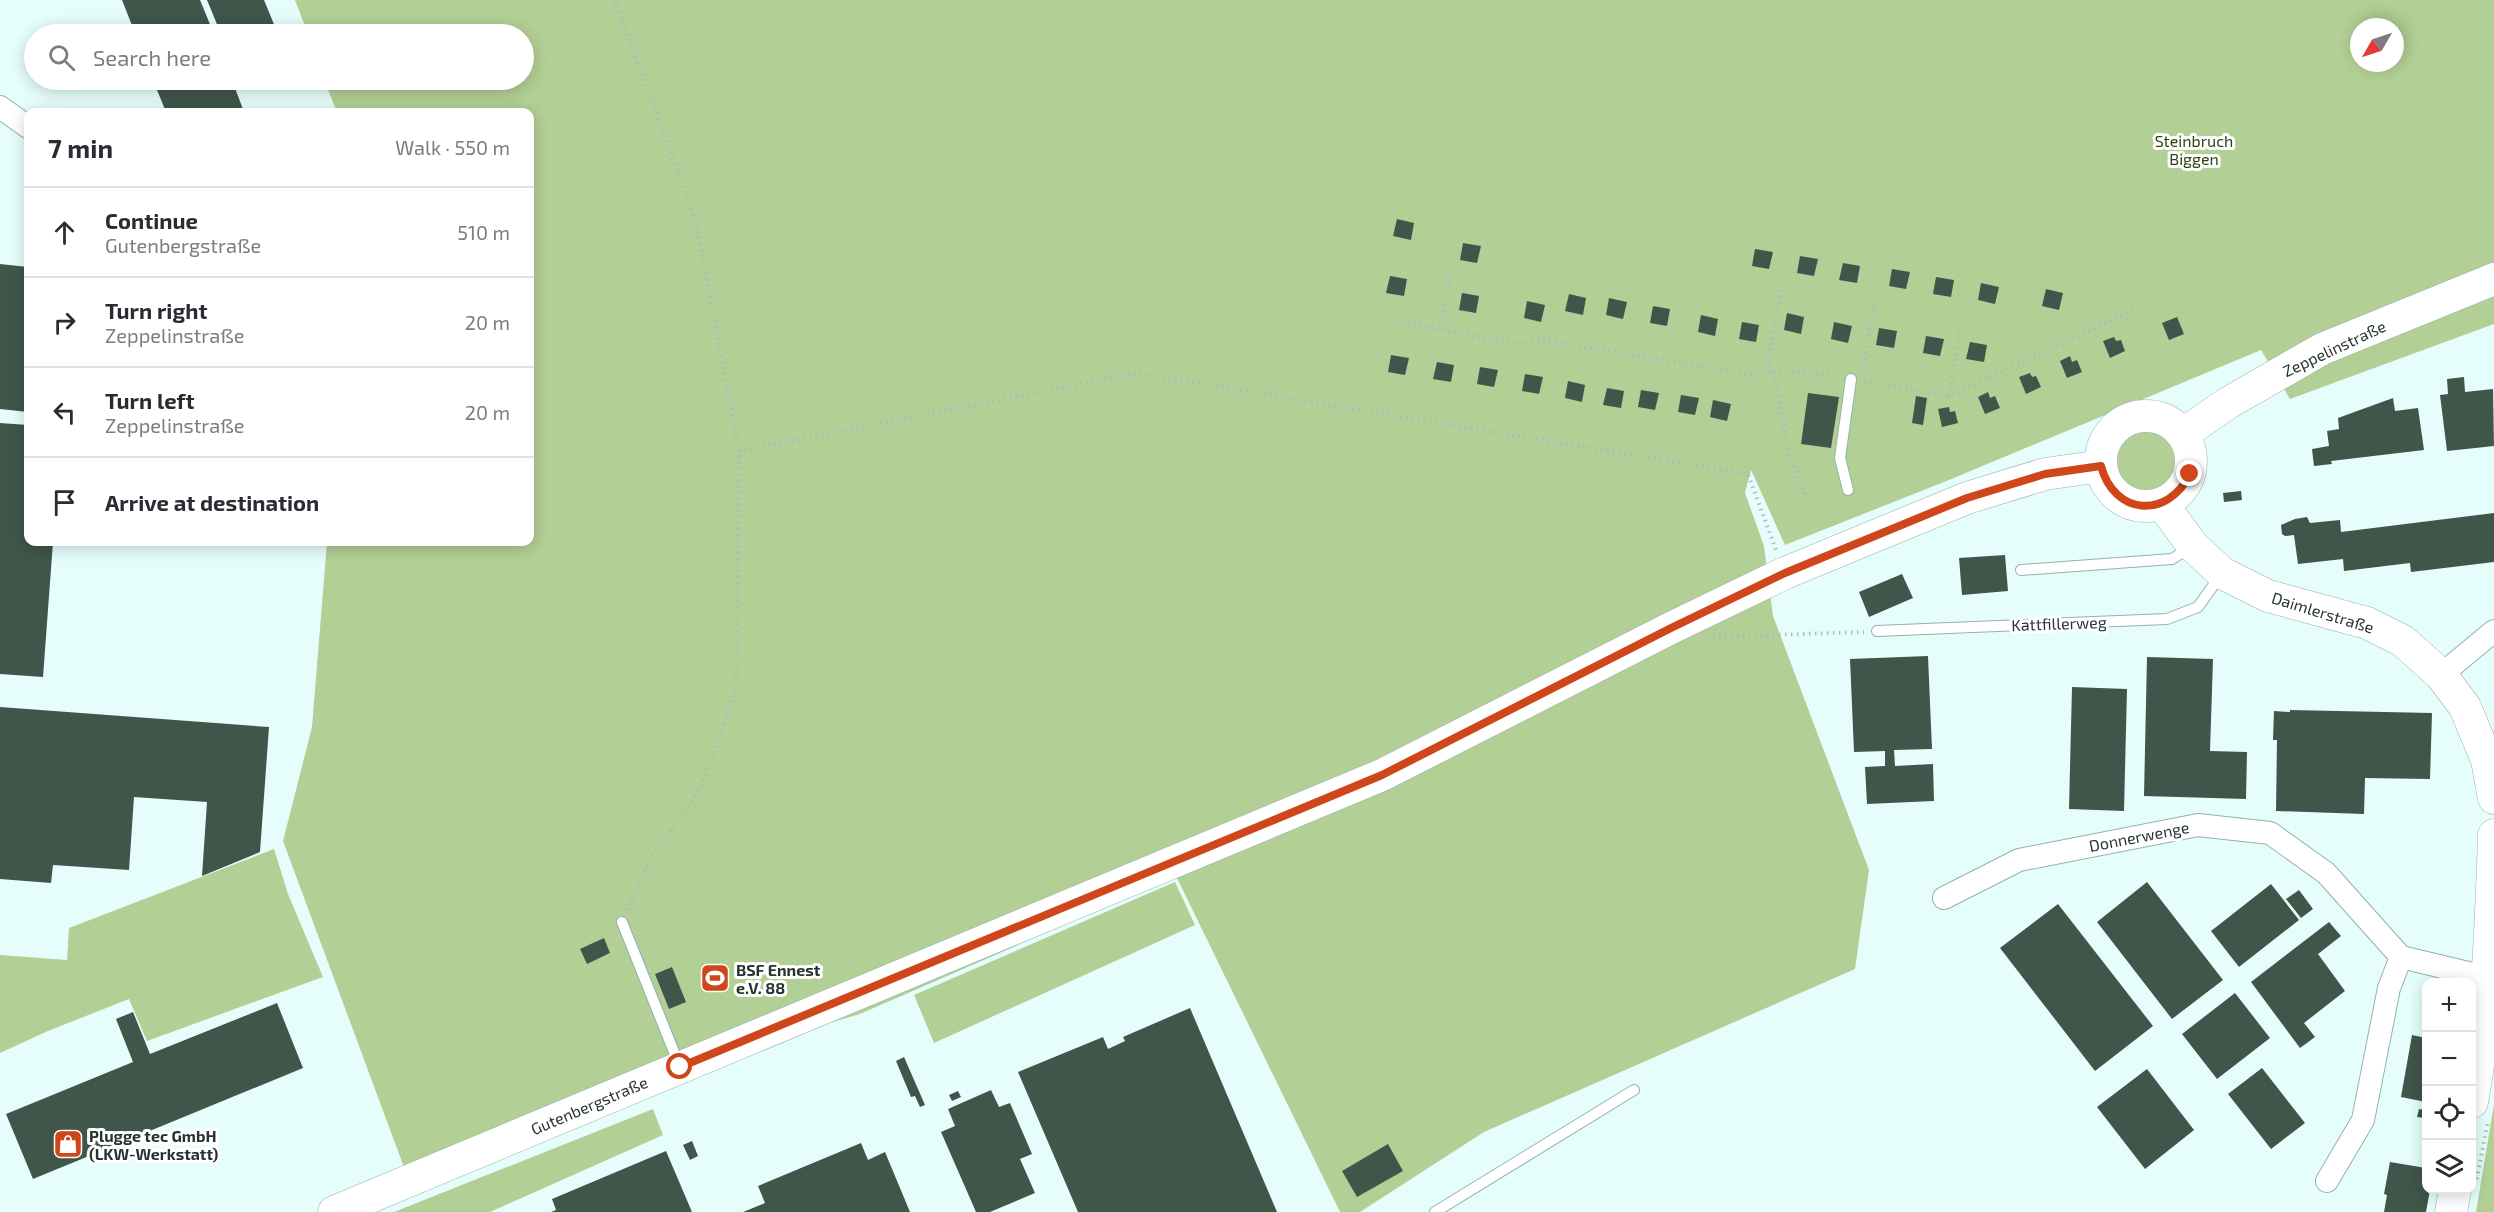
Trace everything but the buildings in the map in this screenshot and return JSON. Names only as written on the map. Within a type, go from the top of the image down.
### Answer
[{"type":"main road","name":"Zeppelinstraße","points":[[2183,434],[2228,403],[2322,349],[2494,279]]},
{"type":"main road","points":[[2144,416],[2159,418],[2172,424],[2183,434],[2192,460],[2190,474],[2174,497],[2162,504],[2135,505],[2122,499],[2112,490],[2101,466],[2102,451],[2108,437],[2117,426],[2130,419],[2144,416]]},
{"type":"main road","name":"Gutenbergstraße","points":[[334,1212],[1382,775],[1671,628],[1785,573],[1967,498],[2045,474],[2101,466]]},
{"type":"main road","name":"Daimlerstraße","points":[[2162,504],[2193,546],[2222,573],[2268,596],[2367,623],[2403,641],[2441,675],[2465,707],[2487,760],[2494,798]]},
{"type":"main road","points":[[2480,1110],[2480,1056],[2489,978],[2494,835]]},
{"type":"main road","points":[[2451,1212],[2462,1194]]},
{"type":"street","points":[[0,107],[24,124]]},
{"type":"street","points":[[2441,675],[2494,631]]},
{"type":"street","name":"Donnerwenge","points":[[1944,898],[2019,860],[2198,825],[2270,832],[2326,873],[2401,957]]},
{"type":"street","points":[[2327,1180],[2363,1120],[2389,988],[2401,957],[2489,978]]},
{"type":"lane","points":[[1848,490],[1840,458],[1851,379]]},
{"type":"lane","points":[[2021,570],[2172,559],[2193,546]]},
{"type":"lane","name":"Kattfillerweg","points":[[1877,631],[2167,618],[2198,606],[2222,573]]},
{"type":"lane","points":[[622,922],[680,1067]]},
{"type":"lane","points":[[1435,1212],[1634,1090]]},
{"type":"path","points":[[615,0],[696,222],[739,451],[735,693],[698,792],[652,856],[622,922]]},
{"type":"path","points":[[1439,329],[1451,273]]},
{"type":"path","points":[[1781,290],[1768,362],[1775,380],[1789,453],[1809,505]]},
{"type":"path","points":[[1874,305],[1861,381],[1949,396],[2134,310]]},
{"type":"path","points":[[1390,319],[1516,344],[1543,340],[1754,375],[1770,370],[1795,369],[1851,379]]},
{"type":"path","points":[[1949,396],[1962,319]]},
{"type":"path","points":[[739,451],[1137,373],[1748,474],[1785,573]]},
{"type":"path","points":[[1712,637],[1877,631]]},
{"type":"path","points":[[2474,1140],[2480,1110]]},
{"type":"green space","name":"Steinbruch Biggen","points":[[295,0],[2494,0],[2494,324],[2290,399],[2261,350],[1949,480],[1785,545],[1751,470],[1745,493],[1764,546],[1773,616],[1869,870],[1855,969],[1484,1132],[1360,1212],[1340,1212],[1176,876],[860,1014],[680,1067],[405,1170],[283,841],[312,727],[327,546],[534,546],[534,108],[335,108],[328,90],[534,90],[534,24],[304,24]]},
{"type":"green space","points":[[2148,427],[2160,429],[2171,436],[2178,447],[2180,459],[2178,471],[2171,482],[2160,489],[2148,491],[2136,489],[2125,482],[2118,471],[2116,459],[2118,447],[2125,436],[2136,429]]},
{"type":"green space","points":[[274,849],[288,894],[323,977],[147,1041],[129,999],[0,1053],[0,955],[67,960],[69,928]]},
{"type":"green space","points":[[1175,882],[1195,925],[934,1043],[914,995]]},
{"type":"green space","points":[[2494,1104],[2494,1212],[2476,1212]]},
{"type":"green space","points":[[653,1109],[663,1135],[490,1212],[394,1212]]},
{"type":"place","name":"BSF Ennest e.V. 88","points":[[715,978]]},
{"type":"place","name":"Plugge tec GmbH (LKW-Werkstatt)","points":[[68,1144]]},
{"type":"route","points":[[680,1067],[1382,775],[1671,628],[1785,573],[1967,498],[2045,474],[2101,466],[2105,479],[2122,499],[2135,505],[2148,506],[2162,504],[2174,497],[2190,474]]}]
